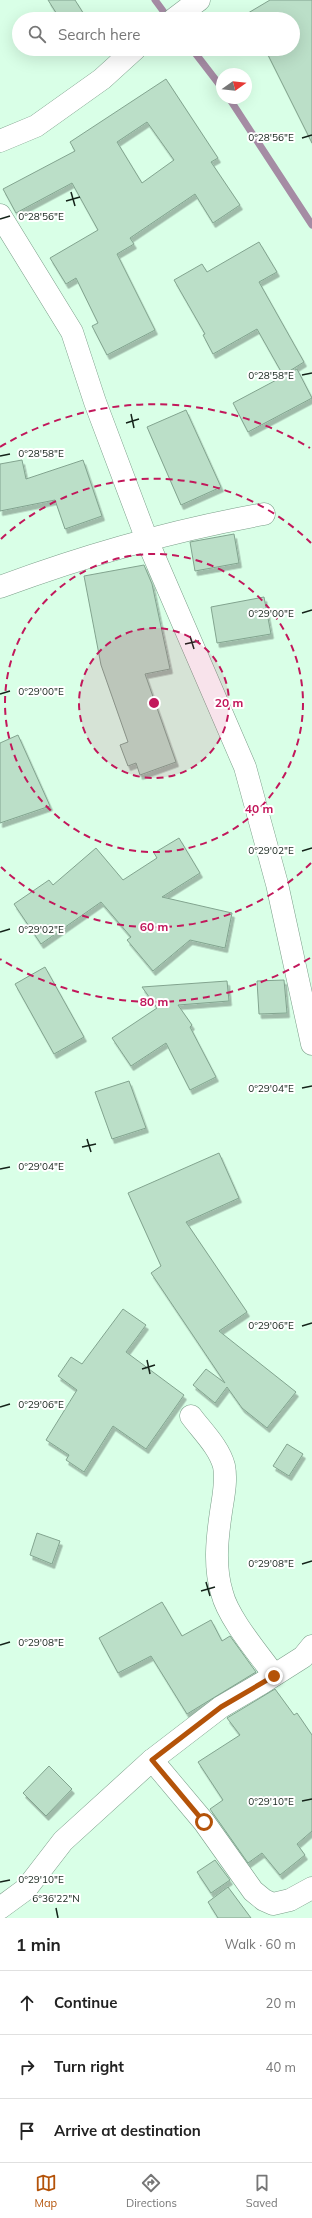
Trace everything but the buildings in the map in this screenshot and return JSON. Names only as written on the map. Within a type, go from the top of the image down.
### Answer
[{"type":"street","points":[[183,12],[199,0]]},
{"type":"street","points":[[0,141],[36,126],[102,79],[127,56]]},
{"type":"street","points":[[0,215],[72,332],[95,402],[147,540],[245,767],[277,884],[312,1044]]},
{"type":"street","points":[[0,587],[60,564],[208,524],[264,514]]},
{"type":"street","points":[[191,1416],[219,1453],[224,1467],[224,1488],[218,1531],[217,1566],[222,1594],[231,1613],[274,1676]]},
{"type":"street","points":[[0,1908],[26,1889],[63,1841],[152,1760],[221,1707],[274,1676],[303,1656],[312,1646]]},
{"type":"street","points":[[152,1760],[204,1822],[252,1891],[264,1900],[273,1904],[284,1901],[312,1888]]},
{"type":"waterway","points":[[155,0],[164,12]]},
{"type":"waterway","points":[[197,56],[216,80]]},
{"type":"waterway","points":[[233,104],[312,225]]},
{"type":"route","points":[[204,1822],[152,1760],[221,1707],[274,1676]]}]
